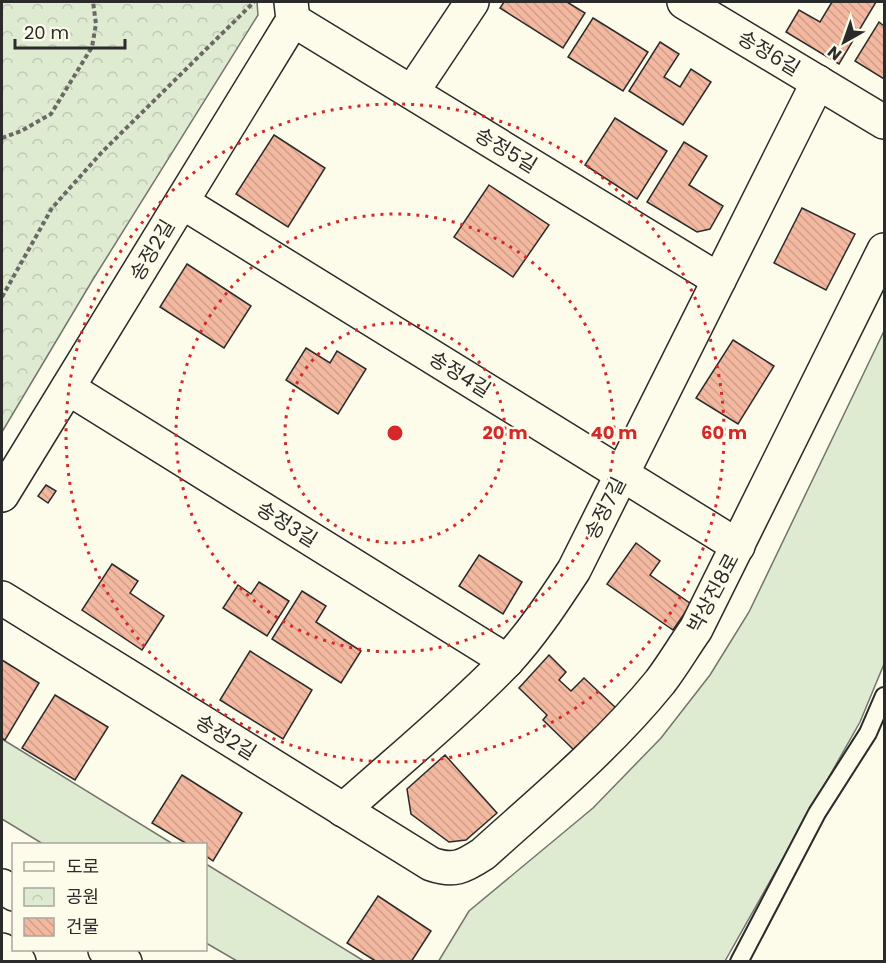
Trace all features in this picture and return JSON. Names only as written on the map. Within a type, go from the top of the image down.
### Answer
[{"type":"street","points":[[412,92],[472,2]]},
{"type":"street","name":"송정6길","points":[[684,2],[885,122]]},
{"type":"street","name":"송정5길","points":[[292,11],[412,92],[719,280]]},
{"type":"street","name":"송정2길","points":[[2,495],[182,202],[292,11]]},
{"type":"street","name":"송정7길","points":[[343,810],[507,661],[543,617],[574,570],[818,82]]},
{"type":"street","name":"송정4길","points":[[182,202],[738,546]]},
{"type":"street","name":"박상진8로","points":[[454,868],[467,864],[483,854],[576,771],[627,719],[660,681],[696,629],[885,250]]},
{"type":"street","name":"송정3길","points":[[68,388],[507,661]]},
{"type":"street","name":"송정2길","points":[[2,598],[431,864],[443,868],[454,868]]},
{"type":"street","points":[[2,950],[20,962]]},
{"type":"street","points":[[107,951],[125,962]]},
{"type":"lane","points":[[739,962],[817,813],[868,733],[885,696]]},
{"type":"path","points":[[2,138],[21,131],[51,114],[72,83],[92,47],[96,24],[93,2]]},
{"type":"path","points":[[2,297],[52,208],[102,152],[254,2]]},
{"type":"green space","points":[[2,2],[257,2],[258,15],[92,281],[2,432]]},
{"type":"green space","points":[[884,331],[884,664],[860,722],[725,961],[438,962],[469,911],[593,808],[661,738],[710,675],[749,612]]},
{"type":"green space","points":[[2,739],[171,843],[41,843],[2,819]]},
{"type":"green space","points":[[207,865],[364,961],[237,961],[207,944]]},
{"type":"building","points":[[504,2],[567,2],[585,13],[563,48],[500,8]]},
{"type":"building","points":[[832,2],[876,2],[839,64],[786,32],[799,10],[820,22]]},
{"type":"building","points":[[593,18],[648,52],[623,91],[568,57]]},
{"type":"building","points":[[879,22],[884,26],[884,79],[855,61]]},
{"type":"building","points":[[660,42],[679,54],[664,77],[680,87],[691,69],[711,82],[683,125],[629,91]]},
{"type":"building","points":[[615,118],[667,151],[637,199],[585,165]]},
{"type":"building","points":[[274,135],[325,168],[288,227],[236,194]]},
{"type":"building","points":[[684,142],[707,156],[689,185],[723,206],[710,229],[697,232],[647,202]]},
{"type":"building","points":[[489,185],[549,225],[513,277],[454,237]]},
{"type":"building","points":[[802,208],[855,234],[826,290],[774,263]]},
{"type":"building","points":[[187,264],[251,306],[224,348],[160,307]]},
{"type":"building","points":[[733,340],[774,366],[738,424],[696,398]]},
{"type":"building","points":[[306,348],[330,363],[337,351],[366,369],[338,414],[286,380]]},
{"type":"building","points":[[46,485],[56,491],[48,503],[38,496]]},
{"type":"building","points":[[636,543],[660,561],[650,575],[691,604],[673,630],[607,584]]},
{"type":"building","points":[[479,555],[522,582],[503,614],[459,586]]},
{"type":"building","points":[[112,564],[138,581],[130,593],[164,616],[142,650],[82,610]]},
{"type":"building","points":[[259,582],[289,601],[267,636],[223,608],[238,585],[251,594]]},
{"type":"building","points":[[302,591],[326,606],[316,622],[361,651],[341,683],[272,639]]},
{"type":"building","points":[[250,651],[312,690],[283,739],[220,700]]},
{"type":"building","points":[[549,655],[566,672],[559,680],[571,691],[584,678],[616,708],[576,752],[543,720],[547,715],[519,688]]},
{"type":"building","points":[[2,660],[39,683],[5,740],[2,738]]},
{"type":"building","points":[[55,695],[108,727],[75,780],[22,748]]},
{"type":"building","points":[[445,755],[497,813],[466,840],[449,842],[411,814],[407,789]]},
{"type":"building","points":[[182,775],[242,813],[213,861],[207,857],[207,843],[185,843],[152,823]]},
{"type":"building","points":[[378,896],[431,931],[411,962],[377,962],[347,943]]}]
